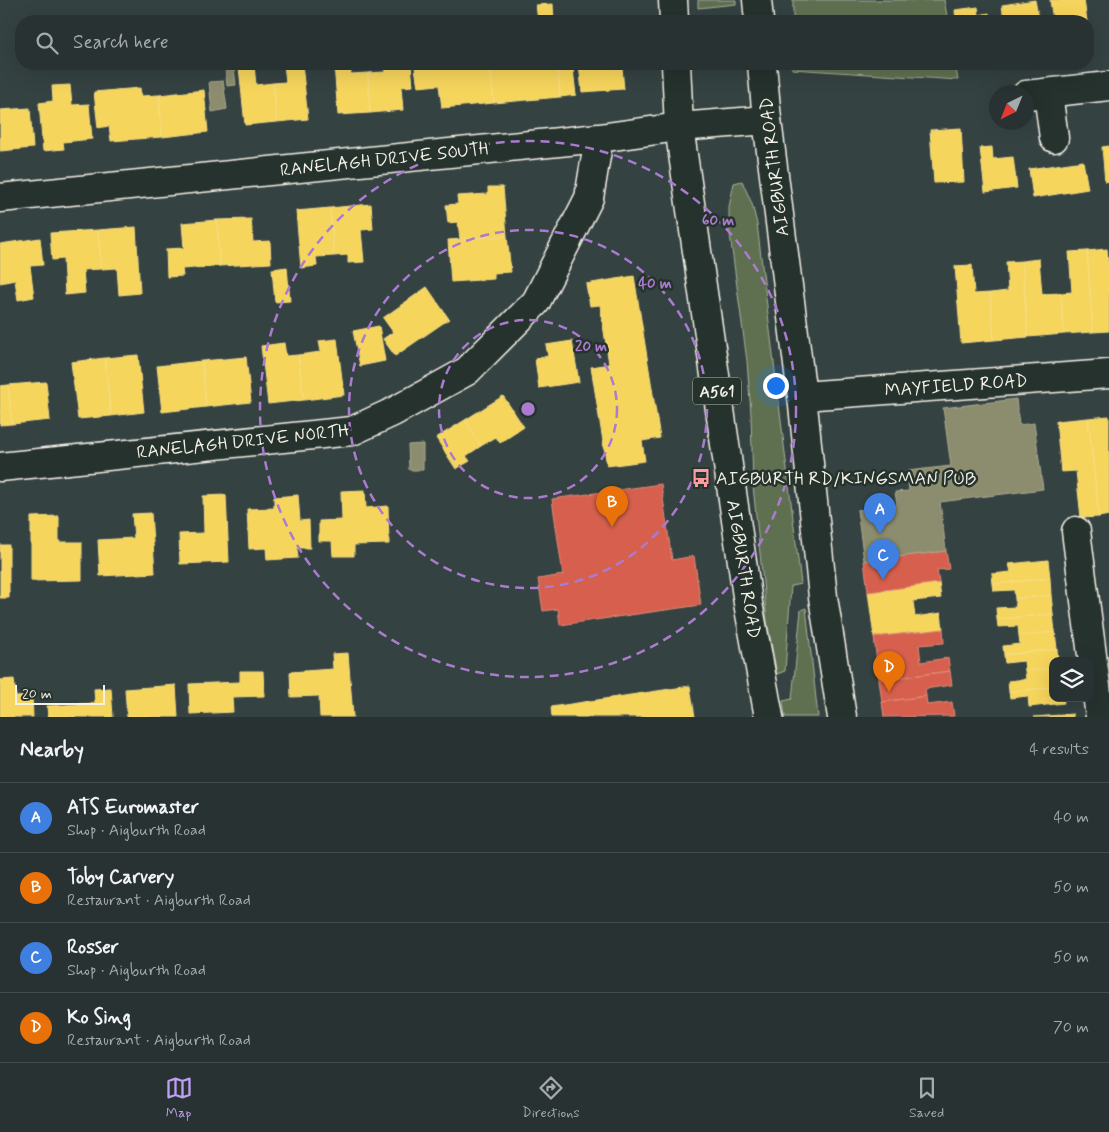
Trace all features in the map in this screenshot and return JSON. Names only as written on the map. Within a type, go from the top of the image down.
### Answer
[{"type":"main road","points":[[673,0],[674,15]]},
{"type":"main road","points":[[757,0],[758,15]]},
{"type":"main road","name":"AIGBURTH ROAD","points":[[676,70],[679,126],[748,603],[769,717]]},
{"type":"main road","name":"AIGBURTH ROAD","points":[[763,70],[767,120],[802,396],[823,597],[842,717]]},
{"type":"main road","points":[[1054,138],[1037,94],[1109,86]]},
{"type":"main road","name":"RANELAGH DRIVE SOUTH","points":[[0,198],[599,138],[679,126],[767,120]]},
{"type":"main road","name":"RANELAGH DRIVE NORTH","points":[[0,467],[352,431],[393,412],[467,371],[536,302],[589,198],[599,138]]},
{"type":"main road","name":"MAYFIELD ROAD","points":[[802,396],[1109,374]]},
{"type":"main road","points":[[1076,531],[1100,717]]},
{"type":"green space","points":[[698,0],[736,0],[736,4],[698,8]]},
{"type":"green space","points":[[793,0],[944,0],[947,15],[793,15]]},
{"type":"green space","points":[[807,70],[956,70],[958,80]]},
{"type":"green space","points":[[742,181],[752,204],[757,224],[801,584],[791,586],[785,671],[777,674],[767,621],[753,486],[747,361],[729,227],[729,207],[734,183]]},
{"type":"green space","points":[[806,608],[818,717],[785,717],[783,701],[792,699],[801,610]]},
{"type":"building: Homes","points":[[1035,0],[1038,15],[1003,15],[1002,5]]},
{"type":"building: Homes","points":[[1050,0],[1084,0],[1086,15],[1052,15]]},
{"type":"building: Homes","points":[[553,4],[554,15],[537,15],[536,5]]},
{"type":"building: Homes","points":[[978,7],[979,15],[955,15],[955,10]]},
{"type":"building: Homes","points":[[239,70],[254,70],[256,85],[273,83],[277,122],[245,125]]},
{"type":"building: Homes","points":[[285,70],[303,70],[308,119],[277,122],[273,83],[286,82]]},
{"type":"building: Homes","points":[[334,70],[351,70],[351,74],[368,73],[370,113],[338,115]]},
{"type":"building: Homes","points":[[385,70],[412,70],[413,86],[401,87],[403,110],[370,113],[368,73],[385,72]]},
{"type":"building: Homes","points":[[415,70],[491,70],[494,103],[442,108],[439,85],[418,87]]},
{"type":"building: Homes","points":[[491,70],[558,70],[560,97],[494,103]]},
{"type":"building: Homes","points":[[573,70],[576,95],[560,97],[558,71]]},
{"type":"building: Homes","points":[[580,70],[622,70],[624,89],[582,92]]},
{"type":"building: Homes","points":[[70,85],[72,105],[89,104],[92,139],[63,142],[64,149],[43,151],[39,103],[53,101],[52,86]]},
{"type":"building: Homes","points":[[140,88],[141,96],[159,95],[162,137],[111,141],[109,126],[98,128],[94,92]]},
{"type":"building: Homes","points":[[204,90],[208,132],[162,137],[159,95]]},
{"type":"building: Homes","points":[[30,108],[33,148],[0,151],[0,110]]},
{"type":"building: Homes","points":[[961,128],[964,182],[934,183],[930,130]]},
{"type":"building: Homes","points":[[1109,146],[1109,181],[1105,182],[1102,147]]},
{"type":"building: Homes","points":[[992,147],[993,159],[1013,157],[1017,188],[985,192],[980,148]]},
{"type":"building: Homes","points":[[1083,161],[1088,189],[1033,198],[1029,169]]},
{"type":"building: Homes","points":[[488,187],[503,187],[507,236],[460,239],[458,222],[448,223],[446,205],[458,204],[457,196],[488,194]]},
{"type":"building: Homes","points":[[371,204],[373,229],[361,230],[364,262],[348,263],[348,255],[334,256],[330,208]]},
{"type":"building: Homes","points":[[330,208],[334,256],[316,257],[317,266],[301,268],[296,211]]},
{"type":"building: Homes","points":[[251,219],[253,242],[270,241],[271,263],[220,266],[217,220]]},
{"type":"building: Homes","points":[[217,220],[220,266],[182,269],[183,276],[167,277],[166,249],[184,248],[182,223]]},
{"type":"building: Homes","points":[[136,227],[140,293],[119,295],[117,268],[101,269],[98,230]]},
{"type":"building: Homes","points":[[98,230],[101,269],[83,270],[85,293],[65,295],[63,259],[52,260],[50,233]]},
{"type":"building: Homes","points":[[507,236],[511,272],[494,273],[494,279],[451,282],[448,240]]},
{"type":"building: Homes","points":[[40,238],[43,265],[30,266],[34,297],[18,300],[15,280],[0,283],[0,244]]},
{"type":"building: Homes","points":[[1107,249],[1109,331],[1093,332],[1087,251]]},
{"type":"building: Homes","points":[[1087,251],[1093,332],[1064,334],[1061,293],[1072,292],[1069,252]]},
{"type":"building: Homes","points":[[1039,259],[1042,294],[1061,293],[1064,334],[1028,337],[1022,261]]},
{"type":"building: Homes","points":[[1022,261],[1028,337],[994,340],[990,293],[1008,291],[1006,262]]},
{"type":"building: Homes","points":[[972,265],[974,294],[990,293],[994,340],[961,343],[955,266]]},
{"type":"building: Homes","points":[[287,267],[290,301],[275,302],[272,269]]},
{"type":"building: Homes","points":[[634,276],[660,438],[642,441],[645,461],[607,466],[591,367],[609,364],[600,305],[590,306],[586,284]]},
{"type":"building: Homes","points":[[427,287],[449,319],[395,356],[383,339],[393,332],[383,318]]},
{"type":"building: Homes","points":[[379,326],[385,361],[360,366],[353,331]]},
{"type":"building: Homes","points":[[337,339],[344,395],[304,400],[298,355],[321,352],[319,341]]},
{"type":"building: Homes","points":[[572,341],[579,382],[539,388],[535,359],[548,356],[546,345]]},
{"type":"building: Homes","points":[[284,343],[286,356],[298,355],[304,400],[268,404],[261,346]]},
{"type":"building: Homes","points":[[138,355],[144,412],[111,416],[105,358]]},
{"type":"building: Homes","points":[[246,357],[251,402],[206,407],[202,361]]},
{"type":"building: Homes","points":[[105,358],[111,416],[78,419],[71,362]]},
{"type":"building: Homes","points":[[202,361],[206,407],[162,412],[157,366]]},
{"type":"building: Homes","points":[[46,382],[50,420],[12,424],[8,385]]},
{"type":"building: Homes","points":[[8,385],[12,424],[0,425],[0,386]]},
{"type":"building: Homes","points":[[503,396],[524,427],[500,443],[496,437],[481,446],[465,420]]},
{"type":"building: Homes","points":[[1109,416],[1109,515],[1099,517],[1088,418]]},
{"type":"building: Homes","points":[[1088,418],[1099,517],[1081,518],[1076,471],[1061,472],[1056,421]]},
{"type":"building: Homes","points":[[465,420],[481,446],[466,456],[470,461],[456,469],[436,438]]},
{"type":"building: Homes","points":[[365,490],[366,508],[388,506],[389,544],[354,545],[354,556],[333,556],[332,541],[319,541],[319,521],[342,520],[341,491]]},
{"type":"building: Homes","points":[[226,495],[229,562],[180,564],[179,534],[204,533],[203,496]]},
{"type":"building: Homes","points":[[298,495],[300,521],[309,520],[310,548],[297,548],[298,558],[267,560],[266,548],[249,549],[247,509],[274,508],[274,497]]},
{"type":"building: Homes","points":[[151,513],[155,573],[100,576],[98,540],[134,538],[132,514]]},
{"type":"building: Homes","points":[[59,516],[59,542],[82,542],[82,580],[31,581],[31,517]]},
{"type":"building: Homes","points":[[0,545],[9,545],[9,598],[0,598]]},
{"type":"building: Homes","points":[[1048,560],[1050,578],[993,584],[992,574],[1011,572],[1009,564]]},
{"type":"building: Homes","points":[[1050,578],[1051,595],[1015,599],[1014,590],[994,591],[993,584]]},
{"type":"building: Homes","points":[[939,583],[941,598],[913,601],[915,617],[941,613],[943,629],[874,637],[868,592]]},
{"type":"building: Homes","points":[[1051,595],[1053,614],[997,619],[996,608],[1016,607],[1015,599]]},
{"type":"building: Homes","points":[[1053,614],[1055,632],[1019,636],[1018,626],[998,627],[997,619]]},
{"type":"building: Homes","points":[[1055,632],[1057,649],[1004,655],[1003,646],[1020,644],[1019,636]]},
{"type":"building: Homes","points":[[1057,649],[1058,657],[1049,657],[1049,668],[1025,671],[1024,661],[1005,663],[1004,655]]},
{"type":"building: Homes","points":[[348,653],[353,717],[320,717],[319,696],[291,697],[290,672],[333,669],[332,654]]},
{"type":"building: Homes","points":[[1049,668],[1049,687],[1009,692],[1008,681],[1026,679],[1025,671]]},
{"type":"building: Homes","points":[[240,671],[263,671],[264,696],[232,697],[233,712],[190,714],[189,684],[240,682]]},
{"type":"building: Homes","points":[[14,679],[16,697],[32,696],[33,717],[0,717],[0,680]]},
{"type":"building: Homes","points":[[176,685],[178,717],[127,717],[125,689]]},
{"type":"building: Homes","points":[[690,686],[695,717],[552,717],[551,707]]},
{"type":"building: Homes","points":[[1049,687],[1049,702],[1064,703],[1029,707],[1028,696],[1010,698],[1009,692]]},
{"type":"building: Homes","points":[[111,688],[113,717],[48,717],[47,706],[95,703],[94,689]]},
{"type":"building: Homes","points":[[1073,714],[1073,717],[1034,717]]},
{"type":"building: Shops","points":[[661,484],[672,560],[694,556],[701,605],[560,625],[558,609],[543,611],[538,579],[563,575],[552,499]]},
{"type":"building: Shops","points":[[946,551],[949,569],[937,570],[939,583],[868,592],[864,561]]},
{"type":"building: Shops","points":[[943,629],[944,643],[919,645],[921,662],[948,658],[950,671],[879,680],[874,637]]},
{"type":"building: Shops","points":[[950,671],[952,685],[925,689],[926,696],[882,702],[879,680]]},
{"type":"building: Shops","points":[[926,696],[927,705],[952,702],[954,716],[884,717],[882,702]]},
{"type":"building: Industry","points":[[225,70],[234,70],[236,85],[227,86]]},
{"type":"building: Industry","points":[[223,81],[227,109],[212,112],[209,82]]},
{"type":"building: Industry","points":[[1016,399],[1019,425],[1034,423],[1043,489],[940,502],[946,551],[864,561],[857,510],[897,505],[895,492],[909,491],[907,471],[951,466],[943,408]]},
{"type":"building: Industry","points":[[423,444],[423,470],[409,470],[408,445]]},
{"type":"place","name":"AIGBURTH RD/KINGSMAN PUB","points":[[701,478]]},
{"type":"place","name":"Toby Carvery","points":[[612,527]]},
{"type":"place","name":"ATS Euromaster","points":[[880,534]]},
{"type":"place","name":"Rosser","points":[[883,580]]},
{"type":"place","name":"Ko Sing","points":[[889,692]]}]
